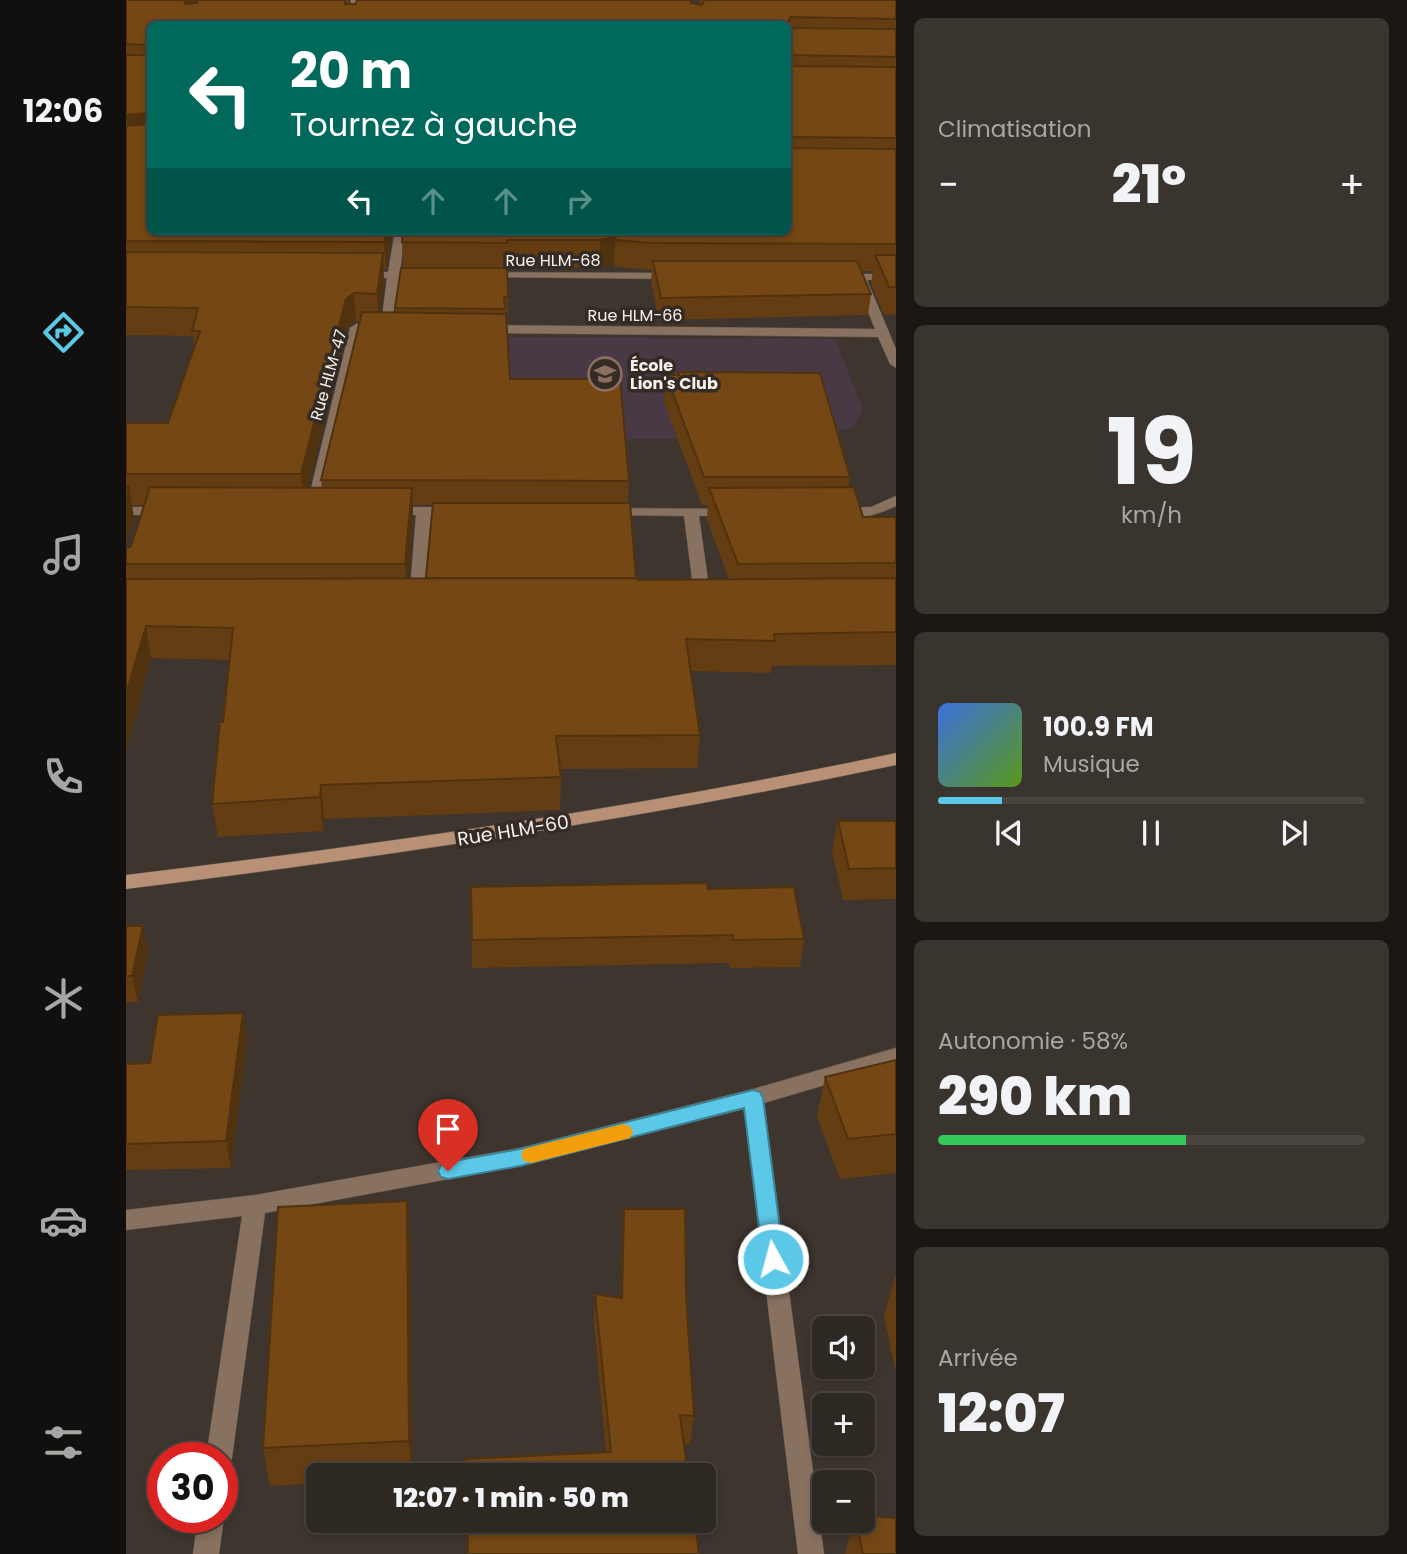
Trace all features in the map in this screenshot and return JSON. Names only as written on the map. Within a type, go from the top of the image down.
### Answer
[{"type":"street","points":[[352,21],[355,0]]},
{"type":"street","name":"Rue HLM-47","points":[[312,511],[356,328],[393,329],[400,235]]},
{"type":"street","points":[[341,275],[436,275]]},
{"type":"street","name":"Rue HLM-68","points":[[463,275],[682,276]]},
{"type":"street","points":[[832,277],[896,277]]},
{"type":"street","points":[[860,277],[896,364]]},
{"type":"street","name":"Rue HLM-66","points":[[469,329],[883,333]]},
{"type":"street","points":[[820,512],[874,511],[896,500]]},
{"type":"street","points":[[126,511],[145,518],[174,511]]},
{"type":"street","points":[[368,511],[465,511]]},
{"type":"street","points":[[416,603],[424,511]]},
{"type":"street","points":[[589,512],[742,512]]},
{"type":"street","points":[[691,512],[703,603]]},
{"type":"street","name":"Rue HLM-60","points":[[126,882],[528,829],[788,783],[896,759]]},
{"type":"street","points":[[126,1220],[255,1205],[520,1157],[753,1098],[896,1056]]},
{"type":"street","points":[[753,1098],[811,1554]]},
{"type":"street","points":[[221,1442],[255,1205]]},
{"type":"street","points":[[206,1554],[209,1533]]},
{"type":"shaded area","name":"École Lion's Club","points":[[368,336],[835,339],[863,409],[853,427],[817,438],[350,441]]},
{"type":"building","points":[[126,0],[186,0],[185,4],[197,3],[198,0],[345,0],[345,4],[356,4],[357,0],[690,0],[691,3],[702,5],[704,0],[896,0],[896,19],[790,17],[789,21],[147,21],[147,45],[126,44]]},
{"type":"building","points":[[791,28],[896,29],[896,57],[791,55]]},
{"type":"building","points":[[126,55],[147,55],[147,116],[146,113],[126,115]]},
{"type":"building","points":[[791,66],[896,67],[896,138],[791,137]]},
{"type":"building","points":[[147,124],[147,235],[385,235],[384,242],[126,241],[126,126]]},
{"type":"building","points":[[791,148],[896,149],[896,244],[650,243],[616,240],[615,237],[600,240],[507,240],[507,243],[402,242],[403,235],[791,235]]},
{"type":"building","points":[[126,252],[383,253],[377,294],[354,293],[346,299],[301,474],[126,474],[126,423],[168,423],[200,331],[192,331],[198,308],[126,307]]},
{"type":"building","points":[[875,255],[896,255],[896,287],[889,287]]},
{"type":"building","points":[[653,261],[857,261],[871,294],[661,298]]},
{"type":"building","points":[[401,268],[507,268],[508,297],[504,297],[505,309],[395,308]]},
{"type":"building","points":[[362,312],[506,314],[510,379],[620,379],[629,481],[321,480]]},
{"type":"building","points":[[678,372],[820,373],[850,477],[704,477],[666,375],[679,375]]},
{"type":"building","points":[[150,487],[412,488],[405,564],[126,564],[126,549],[131,546]]},
{"type":"building","points":[[854,487],[863,517],[896,517],[896,563],[738,564],[709,488]]},
{"type":"building","points":[[433,503],[630,503],[636,578],[426,578]]},
{"type":"building","points":[[896,578],[896,632],[774,634],[775,641],[686,639],[700,735],[556,736],[561,777],[321,785],[320,797],[212,804],[233,628],[146,626],[126,694],[126,579]]},
{"type":"building","points":[[838,821],[896,821],[896,868],[849,869]]},
{"type":"building","points":[[707,883],[708,889],[794,887],[804,939],[733,940],[733,935],[472,940],[471,887]]},
{"type":"building","points":[[126,926],[143,926],[132,976],[126,976]]},
{"type":"building","points":[[243,1013],[226,1141],[126,1144],[126,1064],[150,1063],[158,1015]]},
{"type":"building","points":[[896,1060],[896,1134],[848,1139],[825,1077]]},
{"type":"building","points":[[407,1201],[409,1441],[263,1448],[278,1207]]},
{"type":"building","points":[[624,1209],[685,1209],[686,1295],[694,1416],[680,1415],[686,1463],[465,1463],[465,1459],[611,1452],[595,1294],[622,1298]]},
{"type":"building","points":[[875,1517],[896,1518],[896,1554],[863,1554],[859,1533],[875,1533]]},
{"type":"building","points":[[467,1533],[696,1533],[699,1554],[468,1554]]},
{"type":"slow traffic","points":[[531,1155],[623,1132]]},
{"type":"place","name":"École Lion's Club","points":[[605,374]]},
{"type":"route","points":[[448,1171],[520,1157],[753,1098],[773,1259]]}]
